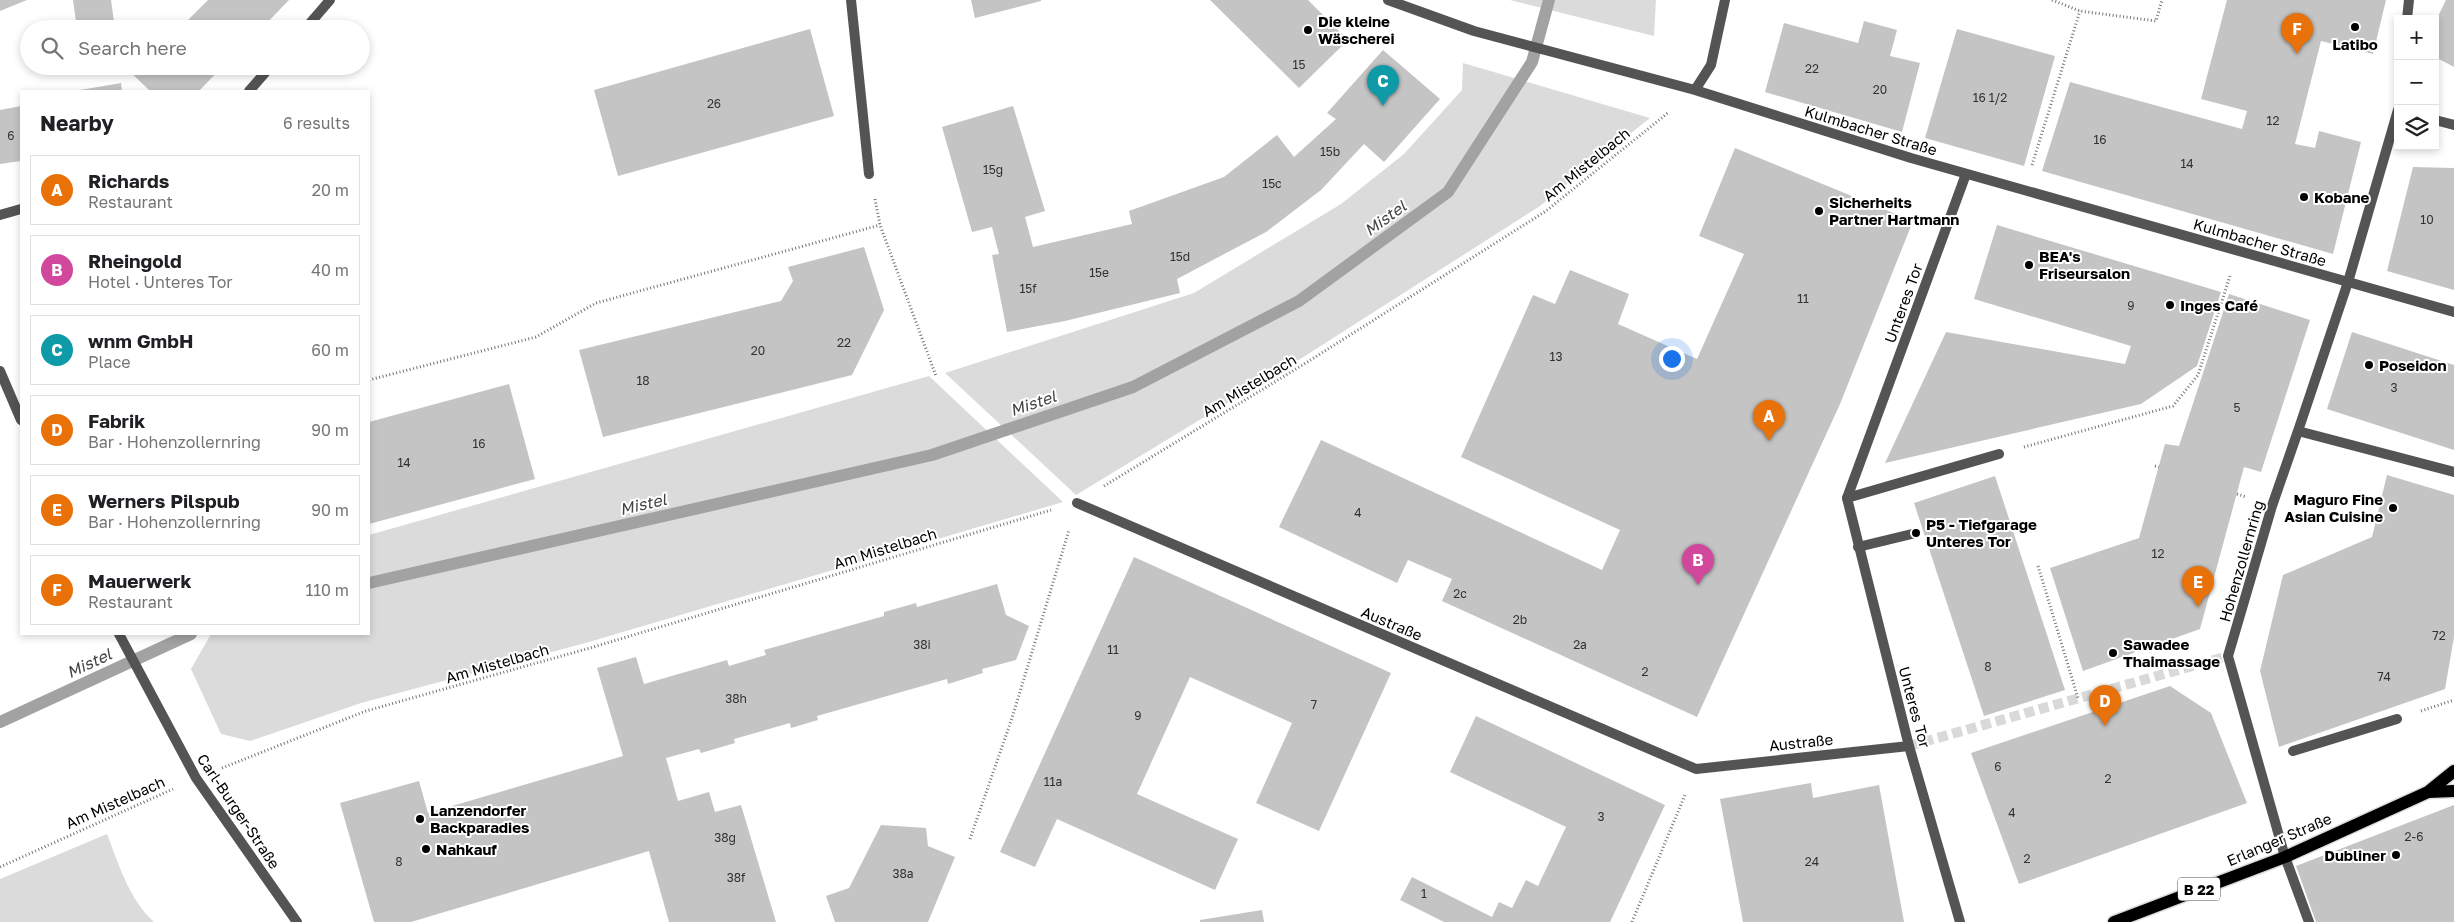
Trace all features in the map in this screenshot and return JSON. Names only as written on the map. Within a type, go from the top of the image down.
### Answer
[{"type":"main road","name":"B 22","points":[[2428,792],[2454,771]]},
{"type":"main road","name":"B 22","points":[[2428,792],[2454,791]]},
{"type":"main road","name":"Erlanger Straße","points":[[2114,922],[2285,857],[2428,792]]},
{"type":"street","points":[[312,20],[330,0]]},
{"type":"street","points":[[851,0],[869,174]]},
{"type":"street","name":"Kulmbacher Straße","points":[[1388,0],[1474,31],[1695,90],[1966,174],[2454,312]]},
{"type":"street","points":[[1695,90],[1711,65],[1726,0]]},
{"type":"street","points":[[2407,15],[2409,0]]},
{"type":"street","points":[[249,90],[263,75]]},
{"type":"street","points":[[2439,121],[2454,125]]},
{"type":"street","points":[[2394,124],[2348,282],[2298,431],[2454,472]]},
{"type":"street","name":"Unteres Tor","points":[[1960,922],[1909,746],[1847,498],[1966,174]]},
{"type":"street","points":[[0,215],[20,210]]},
{"type":"street","points":[[0,371],[20,418]]},
{"type":"street","name":"Hohenzollernring","points":[[2298,431],[2272,506],[2228,656],[2285,857],[2309,922]]},
{"type":"street","points":[[1847,498],[1999,454]]},
{"type":"street","name":"Austraße","points":[[1077,502],[1696,769],[1909,746]]},
{"type":"street","points":[[1858,548],[1916,533]]},
{"type":"street","name":"Carl-Burger-Straße","points":[[120,635],[196,778],[297,922]]},
{"type":"street","points":[[2293,751],[2396,719]]},
{"type":"path","points":[[2052,0],[2080,11],[2156,21],[2162,0]]},
{"type":"path","points":[[2025,190],[2080,11]]},
{"type":"path","name":"Am Mistelbach","points":[[0,867],[196,778],[366,711],[600,645],[1077,502],[1309,361],[1546,211],[1695,90]]},
{"type":"path","points":[[869,174],[880,224],[936,376]]},
{"type":"path","points":[[370,380],[536,336],[596,303],[880,224]]},
{"type":"path","points":[[1999,454],[2173,406],[2198,375],[2237,251]]},
{"type":"path","points":[[970,839],[1012,718],[1077,502]]},
{"type":"path","points":[[2038,566],[2078,698]]},
{"type":"path","points":[[1632,922],[1696,769]]},
{"type":"shaded area","points":[[1510,0],[1656,0],[1654,36]]},
{"type":"shaded area","points":[[1463,63],[1650,118],[1540,206],[1305,356],[1076,495],[945,373],[1194,293],[1341,204],[1404,154],[1462,90]]},
{"type":"shaded area","points":[[929,376],[1063,502],[589,642],[361,703],[250,741],[221,734],[191,669],[210,635],[370,635],[370,535]]},
{"type":"shaded area","points":[[107,834],[131,892],[145,913],[154,922],[0,922],[0,879]]},
{"type":"building","points":[[0,0],[27,0],[0,11]]},
{"type":"building","points":[[73,0],[111,0],[114,20],[76,20]]},
{"type":"building","points":[[208,0],[289,0],[270,20],[188,20]]},
{"type":"building","points":[[971,0],[1041,0],[1041,1],[975,18]]},
{"type":"building","points":[[1210,0],[1308,0],[1348,40],[1299,88]]},
{"type":"building","points":[[2227,0],[2386,0],[2373,54],[2321,41],[2295,144],[2315,148],[2319,131],[2361,142],[2333,254],[2042,171],[2070,82],[2242,129],[2247,111],[2201,99]]},
{"type":"building","points":[[2446,0],[2454,0],[2454,67],[2439,59],[2438,15]]},
{"type":"building","points":[[1864,21],[1897,30],[1890,56],[1920,63],[1902,132],[1765,92],[1784,23],[1858,43]]},
{"type":"building","points":[[810,29],[834,116],[618,176],[594,90]]},
{"type":"building","points":[[1957,29],[2055,56],[2024,166],[1925,138]]},
{"type":"building","points":[[1383,50],[1440,99],[1384,162],[1364,144],[1321,190],[1266,232],[1177,279],[1180,293],[1065,321],[1007,332],[992,255],[999,254],[992,227],[972,232],[942,127],[1013,106],[1045,211],[1025,217],[1033,247],[1132,224],[1129,211],[1224,177],[1277,135],[1294,157],[1336,119],[1327,113]]},
{"type":"building","points":[[133,75],[214,75],[200,90],[149,90]]},
{"type":"building","points":[[121,83],[122,90],[80,90]]},
{"type":"building","points":[[20,106],[20,161],[0,164],[0,110]]},
{"type":"building","points":[[1735,148],[1913,221],[1840,404],[1697,717],[1442,601],[1452,579],[1408,560],[1397,583],[1279,527],[1321,440],[1602,570],[1620,530],[1461,457],[1533,295],[1555,304],[1570,270],[1629,294],[1618,324],[1697,359],[1744,254],[1699,236]]},
{"type":"building","points":[[2413,167],[2454,168],[2454,290],[2387,271]]},
{"type":"building","points":[[1997,225],[2221,292],[2197,366],[2141,404],[1885,463],[1946,332],[2125,364],[2131,346],[1974,299]]},
{"type":"building","points":[[864,247],[884,310],[852,375],[603,437],[579,350],[781,301],[793,281],[788,267]]},
{"type":"building","points":[[2229,294],[2310,320],[2261,472],[2244,467],[2200,629],[2083,671],[2050,568],[2139,538],[2165,444],[2179,446]]},
{"type":"building","points":[[2352,332],[2454,365],[2454,450],[2327,409]]},
{"type":"building","points":[[509,384],[535,479],[370,524],[370,422]]},
{"type":"building","points":[[2387,475],[2454,495],[2454,637],[2445,689],[2279,747],[2260,671],[2283,575],[2372,537]]},
{"type":"building","points":[[1995,476],[2065,690],[1984,716],[1914,503]]},
{"type":"building","points":[[1134,557],[1391,673],[1319,831],[1256,803],[1292,723],[1190,677],[1137,794],[1238,839],[1215,890],[1057,819],[1035,867],[1000,852]]},
{"type":"building","points":[[997,584],[1006,615],[1029,626],[1016,660],[982,669],[983,673],[948,684],[947,679],[817,716],[818,720],[791,728],[790,723],[734,739],[735,743],[701,753],[699,749],[666,758],[678,801],[709,792],[715,812],[741,805],[776,922],[669,922],[649,851],[411,922],[374,922],[340,803],[419,781],[428,813],[623,756],[597,668],[636,657],[644,684],[727,660],[729,666],[766,655],[764,650],[884,616],[884,612],[916,603],[917,607]]},
{"type":"building","points":[[2170,686],[2211,713],[2247,803],[2019,884],[1971,753]]},
{"type":"building","points":[[1476,716],[1665,805],[1610,922],[1444,922],[1400,900],[1412,877],[1492,917],[1499,902],[1512,908],[1526,880],[1538,886],[1566,827],[1450,772]]},
{"type":"building","points":[[1811,783],[1813,798],[1879,785],[1904,922],[1743,922],[1720,799]]},
{"type":"building","points":[[2454,805],[2454,922],[2316,922],[2296,866]]},
{"type":"building","points":[[881,825],[926,828],[928,846],[955,857],[928,922],[835,922],[826,896],[849,888]]},
{"type":"building","points":[[1262,910],[1264,922],[1200,922],[1200,920]]},
{"type":"waterway","name":"Mistel","points":[[370,583],[932,455],[1133,387],[1299,301],[1448,192],[1532,62],[1549,0]]},
{"type":"waterway","name":"Mistel","points":[[0,722],[189,635]]},
{"type":"tunnel","points":[[1909,746],[2228,656]]},
{"type":"place","name":"Latibo","points":[[2355,27]]},
{"type":"place","name":"Die kleine Wäscherei","points":[[1308,30]]},
{"type":"place","name":"Mauerwerk","points":[[2297,54]]},
{"type":"place","name":"wnm GmbH","points":[[1383,106]]},
{"type":"place","name":"Kobane","points":[[2304,197]]},
{"type":"place","name":"Sicherheits Partner Hartmann","points":[[1819,211]]},
{"type":"place","name":"BEA's Friseursalon","points":[[2029,265]]},
{"type":"place","name":"Inges Café","points":[[2170,305]]},
{"type":"place","name":"Poseidon","points":[[2369,365]]},
{"type":"place","name":"Richards","points":[[1769,441]]},
{"type":"place","name":"Maguro Fine Asian Cuisine","points":[[2393,508]]},
{"type":"place","name":"P5 - Tiefgarage Unteres Tor","points":[[1916,533]]},
{"type":"place","name":"Rheingold","points":[[1698,585]]},
{"type":"place","name":"Werners Pilspub","points":[[2198,607]]},
{"type":"place","name":"Sawadee Thaimassage","points":[[2113,653]]},
{"type":"place","name":"Fabrik","points":[[2105,726]]},
{"type":"place","name":"Lanzendorfer Backparadies","points":[[420,819]]},
{"type":"place","name":"Nahkauf","points":[[426,849]]},
{"type":"place","name":"Dubliner","points":[[2396,855]]}]
